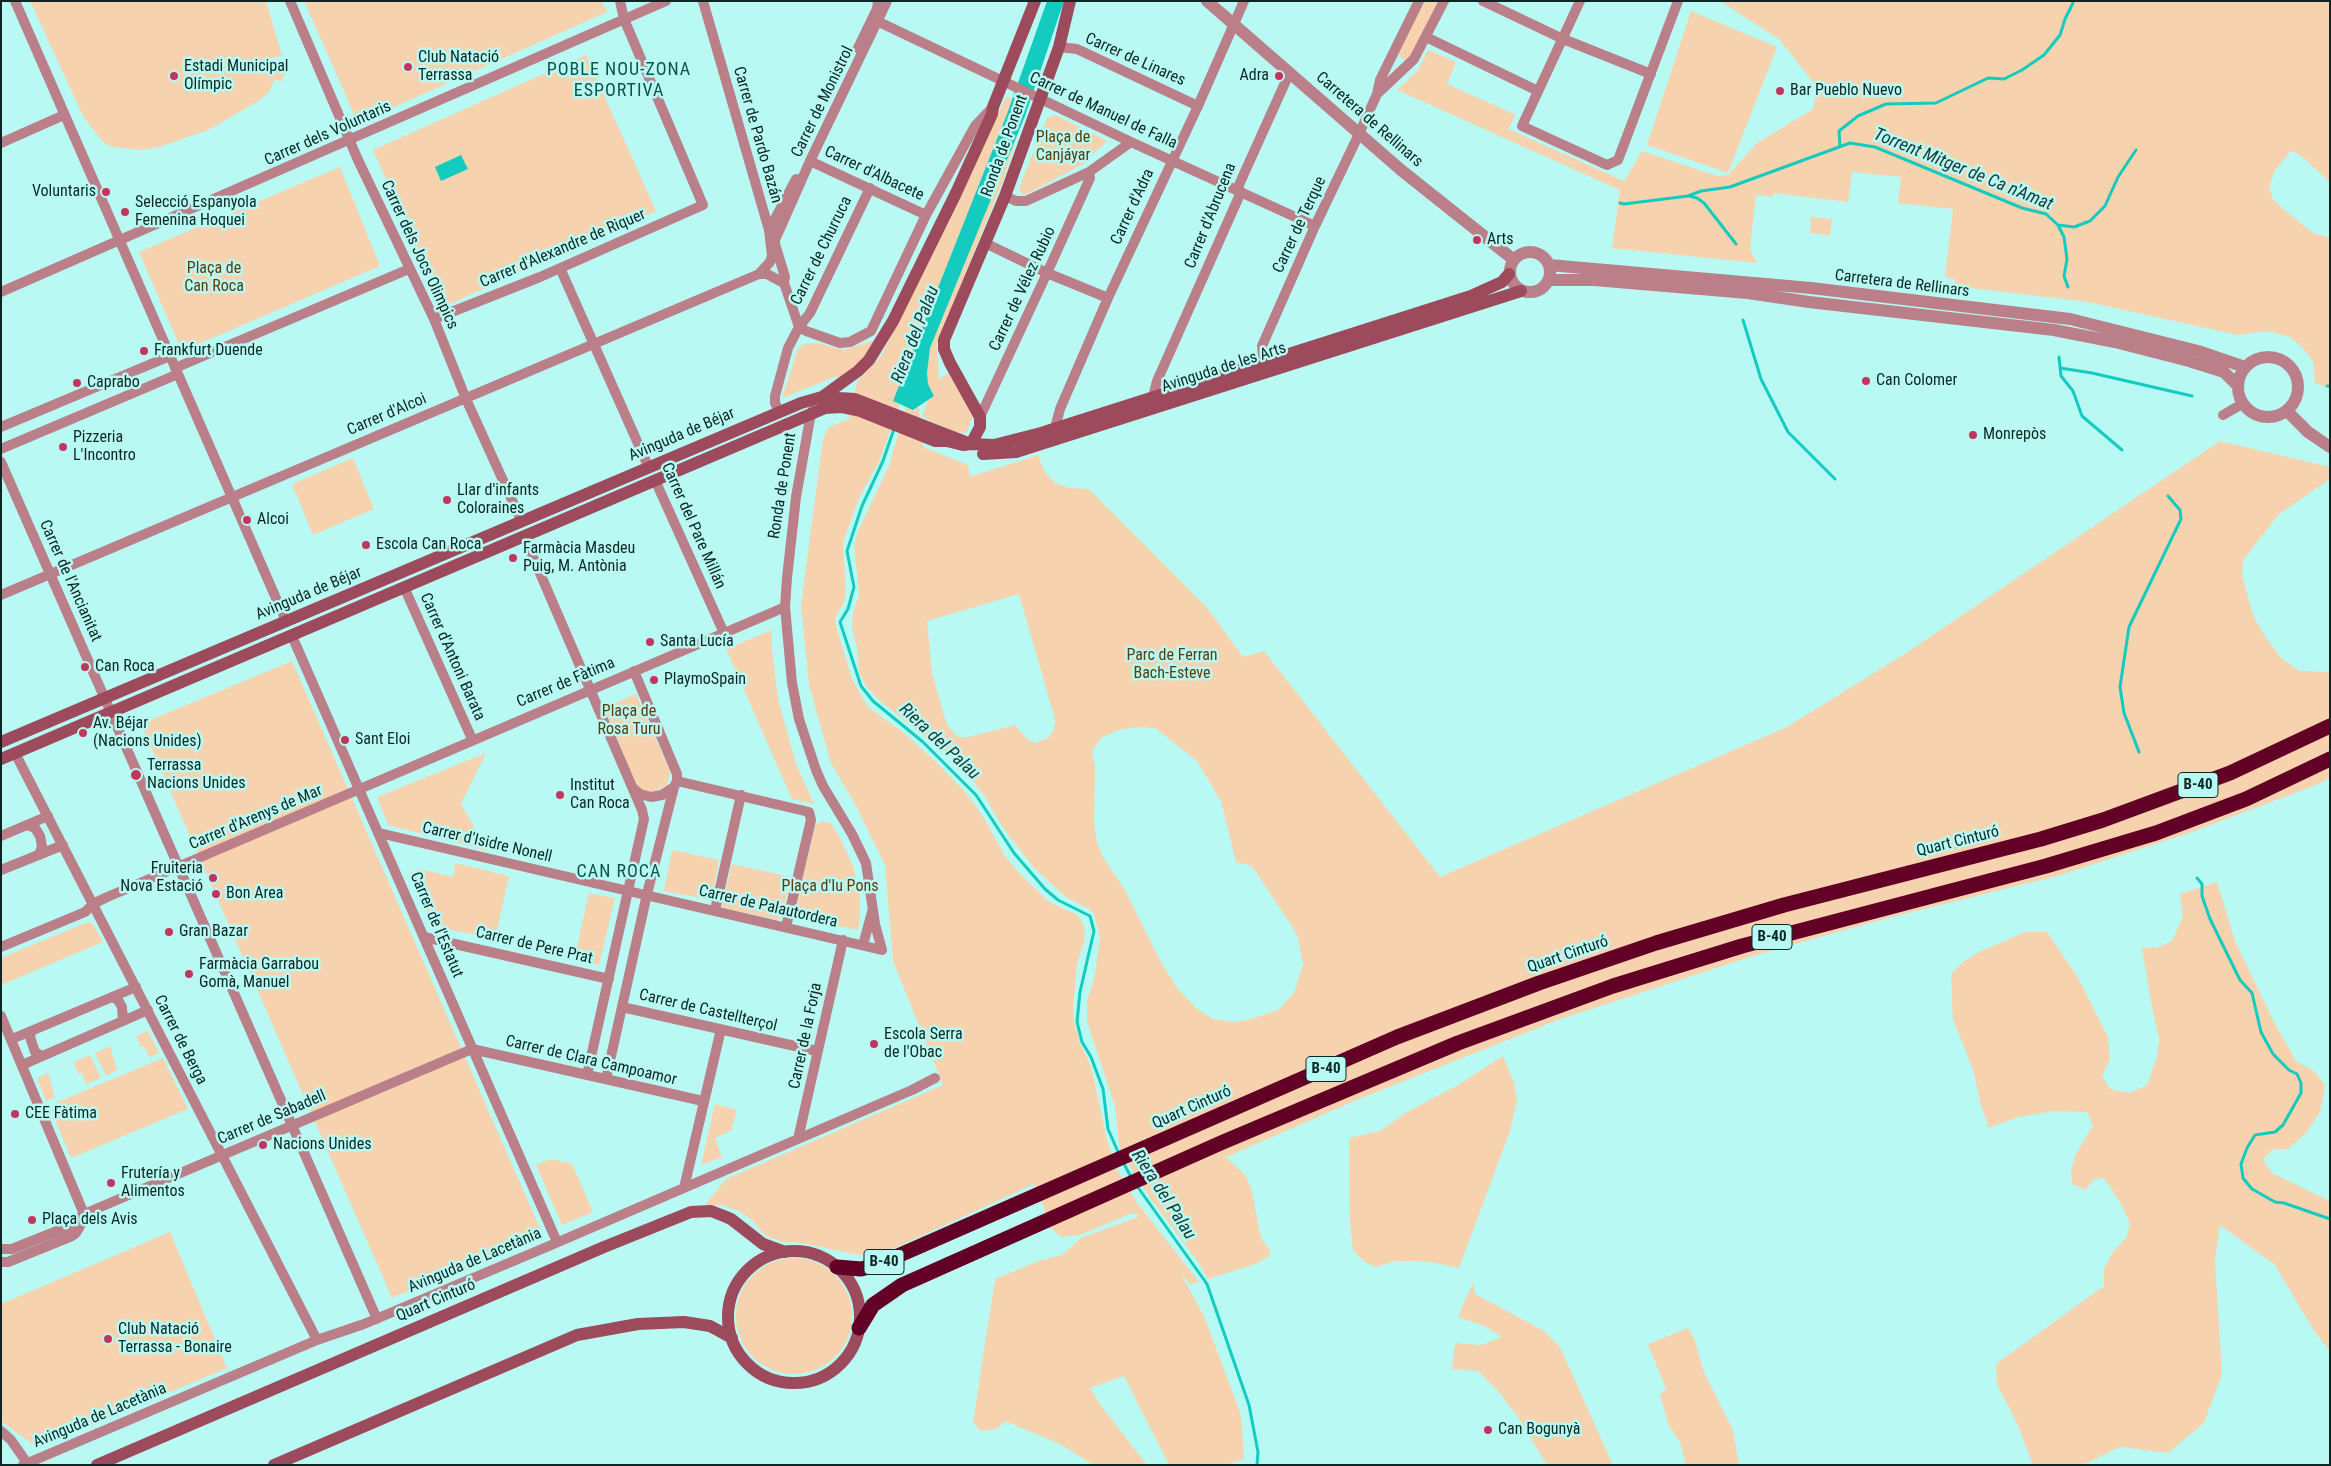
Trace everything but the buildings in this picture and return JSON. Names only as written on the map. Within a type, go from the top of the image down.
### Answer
[{"type":"highway","name":"Quart Cinturó","points":[[837,1267],[851,1269],[877,1265],[1397,1037],[1594,963],[1784,905],[2041,839],[2103,820],[2173,796],[2266,757],[2325,724]]},
{"type":"highway","name":"B-40","points":[[860,1328],[873,1305],[902,1285],[1223,1142],[1458,1043],[1613,986],[1742,946],[2100,851],[2206,815],[2330,759]]},
{"type":"highway","points":[[2267,789],[2288,788],[2330,768]]},
{"type":"main road","name":"Ronda de Ponent","points":[[822,396],[858,371],[878,348],[922,264],[992,114],[993,107],[1035,1]]},
{"type":"main road","name":"Ronda de Ponent","points":[[977,431],[944,349],[944,340],[1005,196],[1059,46],[1070,1]]},
{"type":"main road","name":"Avinguda de les Arts","points":[[935,441],[965,451],[986,454],[1016,452],[1471,296],[1502,282],[1509,274]]},
{"type":"main road","name":"Avinguda de les Arts","points":[[977,431],[984,446],[1001,443],[1153,397],[1264,367],[1521,291]]},
{"type":"main road","name":"Avinguda de Béjar","points":[[1,742],[286,622],[774,410],[822,396],[849,398],[863,406]]},
{"type":"main road","name":"Avinguda de Béjar","points":[[1,759],[824,408],[863,406]]},
{"type":"main road","points":[[863,406],[924,432],[935,441],[948,441],[963,446],[977,431]]},
{"type":"main road","name":"Avinguda de Béjar","points":[[720,452],[740,437],[763,427],[774,410]]},
{"type":"main road","points":[[924,432],[977,431]]},
{"type":"main road","name":"Carrer del Pare Millán","points":[[648,466],[655,480]]},
{"type":"main road","name":"Carrer de l'Estatut","points":[[286,622],[292,636]]},
{"type":"main road","name":"Quart Cinturó","points":[[97,1465],[604,1247],[691,1212],[711,1211],[724,1216],[731,1219],[763,1244],[785,1252]]},
{"type":"main road","points":[[785,1252],[815,1255],[837,1267],[848,1280],[856,1295],[860,1311],[860,1328],[854,1346],[839,1366],[824,1376],[800,1383],[775,1380],[758,1373],[741,1356],[732,1338],[729,1313],[731,1300],[738,1283],[756,1264],[785,1252]]},
{"type":"main road","points":[[274,1465],[555,1343],[586,1333],[630,1325],[684,1322],[710,1326],[732,1338]]},
{"type":"street","points":[[15,1],[286,622]]},
{"type":"street","name":"Carrer dels Jocs Olimpics","points":[[290,1],[408,269],[434,320],[466,398],[521,520]]},
{"type":"street","points":[[620,1],[624,19]]},
{"type":"street","name":"Carrer dels Voluntaris","points":[[1,292],[351,141],[666,1]]},
{"type":"street","name":"Carrer de Pardo Bazán","points":[[703,1],[769,230],[772,256],[759,274]]},
{"type":"street","name":"Carrer de Monistrol","points":[[769,230],[873,18],[878,1]]},
{"type":"street","name":"Carrer de Monistrol","points":[[784,282],[785,277],[775,244],[810,161],[879,22],[887,1]]},
{"type":"street","name":"Carretera de Rellinars","points":[[1207,1],[1359,134],[1514,260]]},
{"type":"street","name":"Carrer d'Adra","points":[[1055,428],[1060,409],[1108,298],[1171,160],[1198,106],[1244,1]]},
{"type":"street","name":"Carrer de Terque","points":[[1264,367],[1262,346],[1315,226],[1377,94],[1380,80],[1419,1]]},
{"type":"street","name":"Carrer de Terque","points":[[1377,94],[1414,59],[1444,1]]},
{"type":"street","points":[[1483,1],[1496,4],[1563,38],[1651,74]]},
{"type":"street","points":[[1580,1],[1522,126],[1607,165],[1618,160],[1678,1]]},
{"type":"street","name":"Carrer d'Alexandre de Riquer","points":[[434,320],[560,268],[704,205],[624,19]]},
{"type":"street","name":"Carrer de Manuel de Falla","points":[[879,22],[1040,97],[1131,142],[1315,226]]},
{"type":"street","points":[[1426,37],[1538,91]]},
{"type":"street","name":"Carrer de Linares","points":[[1059,46],[1077,49],[1198,106]]},
{"type":"street","points":[[1394,53],[1398,63],[1408,65]]},
{"type":"street","name":"Carrer d'Abrucena","points":[[1153,397],[1155,386],[1241,192],[1238,187],[1289,74]]},
{"type":"street","name":"Ronda de Ponent","points":[[799,327],[840,343],[850,342],[871,331],[926,215],[975,126],[993,107]]},
{"type":"street","points":[[1,143],[64,115]]},
{"type":"street","points":[[1005,196],[1016,201],[1026,201],[1089,172],[1131,142]]},
{"type":"street","name":"Carrer d'Albacete","points":[[810,161],[926,215]]},
{"type":"street","name":"Carrer de Vélez Rubio","points":[[977,431],[1090,178],[1089,172]]},
{"type":"street","name":"Carrer de Churruca","points":[[774,410],[788,348],[799,327],[810,313],[870,188]]},
{"type":"street","points":[[985,243],[1048,273],[1108,298]]},
{"type":"street","points":[[1535,253],[1543,257],[1548,265],[1549,280],[1537,291],[1521,291],[1513,284],[1509,274],[1514,260],[1522,254],[1535,253]]},
{"type":"street","name":"Carretera de Rellinars","points":[[1548,265],[1811,288],[2070,319],[2198,351],[2245,367]]},
{"type":"street","name":"Carrer del Pare Millán","points":[[560,268],[592,344],[648,466]]},
{"type":"street","points":[[1,449],[408,269]]},
{"type":"street","points":[[759,274],[768,274],[784,282],[799,327]]},
{"type":"street","name":"Carrer d'Alcoi","points":[[1,595],[759,274]]},
{"type":"street","name":"Carretera de Rellinars","points":[[1549,280],[1594,280],[1748,293],[2054,330],[2115,342],[2189,361],[2224,372],[2237,385]]},
{"type":"street","points":[[1,427],[170,356]]},
{"type":"street","points":[[2268,357],[2281,360],[2292,369],[2298,387],[2295,400],[2287,410],[2277,416],[2261,417],[2251,412],[2242,404],[2238,395],[2237,385],[2245,367],[2256,360],[2268,357]]},
{"type":"street","name":"Ronda de Ponent","points":[[822,396],[811,414],[791,535],[785,607],[790,674],[799,719],[823,786],[861,851],[871,886],[873,910],[882,950]]},
{"type":"street","points":[[2223,415],[2242,404]]},
{"type":"street","points":[[2287,410],[2308,432],[2330,447]]},
{"type":"street","name":"Carrer de l'Ancianitat","points":[[1,462],[377,1319]]},
{"type":"street","name":"Carrer del Pare Millán","points":[[655,480],[724,633]]},
{"type":"street","points":[[524,536],[633,787],[644,819],[587,1075]]},
{"type":"street","name":"Carrer d'Antoni Barata","points":[[404,587],[472,740]]},
{"type":"street","name":"Carrer de Fàtima","points":[[360,789],[785,607]]},
{"type":"street","name":"Carrer de l'Estatut","points":[[292,636],[557,1242]]},
{"type":"street","points":[[606,1079],[647,894],[677,774],[634,671]]},
{"type":"street","name":"Carrer de Berga","points":[[15,753],[317,1340]]},
{"type":"street","points":[[633,787],[640,794],[651,797],[662,795],[676,784],[741,795],[806,810],[810,814],[811,820],[786,927]]},
{"type":"street","name":"Carrer d'Arenys de Mar","points":[[1,947],[85,912],[93,904],[360,789]]},
{"type":"street","points":[[715,910],[741,795]]},
{"type":"street","points":[[1,836],[48,816]]},
{"type":"street","points":[[27,825],[35,828],[40,836],[42,846],[39,855]]},
{"type":"street","name":"Carrer d'Isidre Nonell","points":[[379,833],[647,894]]},
{"type":"street","points":[[1,870],[63,845]]},
{"type":"street","name":"Carrer de Palautordera","points":[[647,894],[882,950]]},
{"type":"street","name":"Ronda de Ponent","points":[[863,945],[873,910]]},
{"type":"street","name":"Carrer de Pere Prat","points":[[424,937],[609,979]]},
{"type":"street","name":"Carrer de la Forja","points":[[798,1139],[843,940]]},
{"type":"street","points":[[12,1039],[136,987]]},
{"type":"street","points":[[112,997],[118,1000],[122,1007],[123,1021]]},
{"type":"street","name":"Carrer de Castellterçol","points":[[622,1007],[817,1051]]},
{"type":"street","points":[[22,1065],[148,1010]]},
{"type":"street","points":[[1,1016],[84,1214],[83,1221],[72,1236],[8,1262],[1,1262]]},
{"type":"street","points":[[684,1188],[721,1029]]},
{"type":"street","points":[[31,1032],[30,1037],[34,1052],[42,1056]]},
{"type":"street","name":"Carrer de Sabadell","points":[[1,1249],[12,1249],[72,1224],[84,1214],[472,1049]]},
{"type":"street","name":"Carrer de Clara Campoamor","points":[[472,1049],[703,1101]]},
{"type":"street","name":"Avinguda de Lacetània","points":[[25,1464],[317,1340],[377,1319],[798,1139],[935,1078]]},
{"type":"street","points":[[1,1431],[11,1440],[25,1464]]},
{"type":"green space","name":"Estadi Municipal Olímpic","points":[[30,1],[266,1],[282,56],[263,59],[260,64],[285,74],[281,82],[275,79],[269,92],[260,100],[208,130],[162,146],[142,150],[113,147],[104,143],[84,118]]},
{"type":"green space","name":"Club Natació Terrassa","points":[[304,1],[602,1],[607,12],[358,123]]},
{"type":"green space","points":[[1422,1],[1439,1],[1413,56],[1405,61],[1398,54]]},
{"type":"green space","points":[[1720,1],[2330,1],[2330,182],[2299,154],[2291,151],[2275,170],[2269,187],[2273,199],[2283,209],[2313,233],[2330,238],[2330,389],[2315,383],[2313,361],[2302,347],[2290,337],[2267,331],[2238,335],[2088,302],[1954,286],[1955,279],[1945,277],[1953,209],[1898,203],[1901,177],[1852,172],[1848,202],[1774,193],[1773,197],[1756,195],[1750,249],[1757,263],[1612,248],[1620,190],[1397,90],[1418,70],[1428,50],[1456,62],[1447,84],[1516,115],[1508,129],[1624,181],[1642,151],[1717,176],[1728,175],[1757,143],[1813,109],[1816,86],[1779,39]]},
{"type":"green space","points":[[1691,11],[1777,47],[1728,173],[1647,145]]},
{"type":"green space","points":[[586,55],[656,211],[443,307],[373,150]]},
{"type":"green space","points":[[1006,97],[1013,99],[893,401],[900,404],[878,464],[859,498],[843,542],[846,592],[844,602],[835,618],[835,622],[852,679],[868,707],[904,733],[936,762],[967,794],[985,820],[1005,856],[1020,874],[1049,902],[1078,915],[1085,928],[1084,942],[1077,964],[1073,1008],[1074,1022],[1080,1043],[1091,1066],[1107,1140],[1117,1169],[1138,1204],[1199,1282],[1190,1284],[1180,1272],[1204,1316],[1241,1415],[1244,1459],[1225,1465],[1169,1465],[1124,1376],[1090,1388],[1099,1403],[1147,1465],[1094,1465],[1060,1444],[1005,1421],[997,1429],[980,1431],[973,1422],[995,1279],[1039,1261],[1062,1255],[1081,1238],[1138,1217],[1137,1214],[1130,1214],[1080,1235],[1061,1237],[1053,1230],[1034,1184],[895,1248],[859,1255],[802,1243],[783,1242],[765,1235],[752,1220],[739,1211],[721,1205],[705,1205],[726,1179],[943,1085],[893,961],[885,865],[855,804],[831,763],[809,685],[801,605],[823,438],[829,427],[849,419],[857,382],[881,356],[962,193]]},
{"type":"green space","name":"Plaça de Canjáyar","points":[[1055,115],[1107,141],[1083,164],[1025,195],[1022,194],[1019,188],[1047,118]]},
{"type":"green space","points":[[1021,124],[1004,178],[937,344],[939,380],[948,373],[973,416],[966,433],[956,432],[922,416],[928,400],[934,396],[928,384],[927,373],[930,348]]},
{"type":"green space","name":"Plaça de Can Roca","points":[[340,167],[380,266],[182,351],[139,252]]},
{"type":"green space","points":[[1811,217],[1832,219],[1830,235],[1810,233]]},
{"type":"green space","points":[[875,340],[873,351],[840,381],[837,376],[782,398],[798,349],[804,344],[818,343],[844,350]]},
{"type":"green space","name":"Parc de Ferran Bach-Esteve","points":[[906,407],[913,410],[919,407],[923,447],[968,465],[970,477],[1038,455],[1044,471],[1055,483],[1069,488],[1089,489],[1208,609],[1243,657],[1264,651],[1440,877],[1787,727],[1906,653],[2220,441],[2330,467],[2330,479],[2279,514],[2243,560],[2242,575],[2253,615],[2264,635],[2281,658],[2299,671],[2330,672],[2330,778],[2189,833],[2057,876],[1884,919],[1753,956],[1558,1020],[1359,1099],[1226,1157],[1246,1176],[1252,1191],[1262,1239],[1271,1252],[1269,1256],[1258,1263],[1208,1279],[1199,1263],[1151,1199],[1120,1151],[1115,1107],[1087,1021],[1087,1001],[1095,974],[1100,938],[1094,914],[1088,908],[1067,898],[1035,869],[1003,828],[984,795],[963,768],[950,755],[929,741],[878,699],[866,686],[859,673],[857,647],[852,628],[853,613],[859,594],[854,545],[858,531],[889,466]],"holes":[[[1019,594],[1055,719],[1054,729],[1048,738],[1036,743],[1027,739],[1015,725],[969,737],[958,737],[947,725],[932,673],[927,621]],[[1138,727],[1155,728],[1197,761],[1221,801],[1236,862],[1252,866],[1297,934],[1303,964],[1294,993],[1278,1010],[1244,1021],[1233,1022],[1213,1019],[1196,1008],[1178,989],[1160,960],[1126,892],[1103,857],[1097,842],[1094,821],[1095,767],[1092,751],[1101,738],[1118,730]]]},
{"type":"green space","points":[[353,458],[374,509],[313,535],[292,484]]},
{"type":"green space","points":[[772,630],[772,649],[778,699],[796,764],[814,804],[792,799],[726,649]]},
{"type":"green space","points":[[292,661],[542,1233],[455,1276],[453,1272],[392,1298],[141,724]]},
{"type":"green space","name":"Plaça de Rosa Turu","points":[[636,694],[670,771],[667,785],[653,792],[644,791],[635,783],[604,708]]},
{"type":"green space","points":[[486,753],[461,804],[488,851],[388,825],[377,797]]},
{"type":"green space","name":"Plaça d'Iu Pons","points":[[822,821],[831,823],[853,866],[860,895],[858,930],[823,923],[825,916],[796,909],[815,825]]},
{"type":"green space","points":[[672,850],[719,860],[711,900],[664,891]]},
{"type":"green space","points":[[455,863],[509,876],[495,939],[434,926],[410,872],[420,869],[453,877]]},
{"type":"green space","points":[[732,864],[791,877],[781,918],[777,920],[723,908],[722,904]]},
{"type":"green space","points":[[2217,882],[2235,941],[2276,1026],[2296,1061],[2314,1071],[2325,1086],[2320,1112],[2306,1133],[2288,1149],[2273,1149],[2263,1160],[2272,1173],[2330,1201],[2330,1351],[2314,1331],[2275,1265],[2220,1225],[2215,1261],[2222,1374],[2204,1423],[2168,1453],[2120,1447],[2083,1465],[2033,1465],[2016,1421],[1997,1385],[1996,1364],[2104,1286],[2104,1268],[2114,1251],[2126,1238],[2130,1224],[2121,1204],[2105,1179],[2096,1178],[2085,1190],[2072,1184],[2071,1170],[2076,1154],[2093,1126],[2087,1112],[2054,1111],[2018,1117],[1989,1128],[1981,1105],[1973,1070],[1953,1019],[1951,974],[1962,963],[1979,952],[2025,932],[2047,932],[2077,976],[2108,1037],[2110,1059],[2102,1076],[2110,1089],[2129,1093],[2147,1085],[2157,1057],[2159,1039],[2142,948],[2156,948],[2172,941],[2183,916],[2180,894]]},
{"type":"green space","points":[[589,893],[615,898],[599,965],[574,959]]},
{"type":"green space","points":[[88,922],[93,924],[103,942],[1,985],[1,958]]},
{"type":"green space","points":[[148,1031],[159,1053],[149,1057],[144,1046],[141,1047],[136,1036]]},
{"type":"green space","points":[[110,1046],[117,1070],[106,1076],[95,1053]]},
{"type":"green space","points":[[90,1055],[101,1078],[86,1084],[82,1073],[78,1074],[74,1062]]},
{"type":"green space","points":[[1503,1056],[1514,1083],[1517,1101],[1510,1131],[1459,1268],[1431,1262],[1408,1261],[1394,1261],[1376,1267],[1363,1261],[1353,1250],[1350,1222],[1349,1138],[1380,1131],[1407,1112],[1460,1084]]},
{"type":"green space","points":[[163,1058],[188,1109],[71,1158],[51,1110],[54,1109],[53,1104]]},
{"type":"green space","points":[[48,1073],[55,1097],[46,1101],[37,1078]]},
{"type":"green space","points":[[715,1104],[737,1110],[731,1131],[715,1138],[722,1157],[701,1165]]},
{"type":"green space","points":[[551,1159],[572,1164],[593,1212],[562,1225],[536,1165]]},
{"type":"green space","name":"Club Natació Terrassa - Bonaire","points":[[170,1232],[227,1368],[38,1448],[1,1421],[1,1304]]},
{"type":"green space","points":[[794,1258],[816,1263],[835,1275],[847,1294],[852,1316],[847,1338],[835,1357],[816,1369],[794,1374],[772,1369],[753,1357],[741,1338],[736,1316],[741,1294],[753,1275],[772,1263]]},
{"type":"green space","points":[[1473,1283],[1475,1294],[1544,1331],[1560,1347],[1613,1465],[1547,1465],[1518,1417],[1497,1390],[1478,1371],[1452,1369],[1455,1343],[1481,1345],[1502,1337],[1485,1326],[1458,1317]]},
{"type":"green space","points":[[1688,1328],[1694,1338],[1704,1372],[1733,1430],[1739,1465],[1686,1465],[1680,1442],[1669,1426],[1660,1395],[1666,1389],[1648,1344]]},
{"type":"water","name":"Riera del Palau","points":[[1047,1],[1064,1],[1025,116],[930,348],[927,373],[928,384],[934,396],[913,410],[893,401],[1007,114]]},
{"type":"water","points":[[461,155],[468,169],[441,181],[435,167]]},
{"type":"waterway","points":[[1840,146],[1839,131],[1858,116],[1886,104],[1936,103],[1988,78],[2004,79],[2022,70],[2044,55],[2060,35],[2073,3]]},
{"type":"waterway","name":"Torrent Mitger de Ca n'Amat","points":[[1620,203],[1688,196],[1701,191],[1730,187],[1850,143],[1875,147],[2022,208],[2046,214],[2058,225],[2064,237],[2067,259],[2064,276],[2068,287]]},
{"type":"waterway","points":[[2058,225],[2074,227],[2090,221],[2105,206],[2118,177],[2136,150]]},
{"type":"waterway","points":[[1689,196],[1697,198],[1704,203],[1736,244]]},
{"type":"waterway","points":[[1743,320],[1761,379],[1788,432],[1835,479]]},
{"type":"waterway","name":"Torrent Mitger de Ca n'Amat","points":[[2059,357],[2061,376],[2073,391],[2082,416],[2122,450]]},
{"type":"waterway","points":[[2060,368],[2092,373],[2192,396]]},
{"type":"waterway","name":"Riera del Palau","points":[[894,429],[883,461],[862,506],[847,551],[854,587],[848,609],[840,622],[861,686],[873,701],[923,742],[976,795],[1014,853],[1045,889],[1058,900],[1090,916],[1094,931],[1080,992],[1077,1022],[1082,1042],[1091,1057],[1103,1089],[1108,1129],[1119,1154]]},
{"type":"waterway","name":"Torrent Mitger de Ca n'Amat","points":[[2139,752],[2124,713],[2120,687],[2129,627],[2181,519],[2180,510],[2168,496]]},
{"type":"waterway","name":"Torrent Mitger de Ca n'Amat","points":[[2197,878],[2202,884],[2202,896],[2210,919],[2240,980],[2252,993],[2261,1032],[2273,1054],[2289,1070],[2297,1074],[2301,1083],[2301,1093],[2283,1125],[2275,1132],[2255,1135],[2247,1148],[2241,1164],[2243,1178],[2252,1189],[2275,1202],[2284,1203],[2330,1219]]},
{"type":"waterway","name":"Riera del Palau","points":[[1123,1162],[1132,1179]]},
{"type":"waterway","name":"Riera del Palau","points":[[1137,1186],[1207,1284],[1249,1405],[1258,1452],[1257,1465]]},
{"type":"place","name":"Club Natació Terrassa","points":[[408,67]]},
{"type":"place","name":"Estadi Municipal Olímpic","points":[[174,76]]},
{"type":"place","name":"Adra","points":[[1279,76]]},
{"type":"place","name":"Bar Pueblo Nuevo","points":[[1780,91]]},
{"type":"place","name":"Voluntaris","points":[[106,192]]},
{"type":"place","name":"Selecció Espanyola Femenina Hoquei","points":[[125,212]]},
{"type":"place","name":"Arts","points":[[1477,240]]},
{"type":"place","name":"Frankfurt Duende","points":[[144,351]]},
{"type":"place","name":"Can Colomer","points":[[1866,381]]},
{"type":"place","name":"Caprabo","points":[[77,383]]},
{"type":"place","name":"Monrepòs","points":[[1973,435]]},
{"type":"place","name":"Pizzeria L'Incontro","points":[[63,447]]},
{"type":"place","name":"Llar d'infants Coloraines","points":[[447,500]]},
{"type":"place","name":"Alcoi","points":[[247,520]]},
{"type":"place","name":"Escola Can Roca","points":[[366,545]]},
{"type":"place","name":"Farmàcia Masdeu Puig, M. Antònia","points":[[513,558]]},
{"type":"place","name":"Santa Lucía","points":[[650,642]]},
{"type":"place","name":"Can Roca","points":[[85,667]]},
{"type":"place","name":"PlaymoSpain","points":[[654,680]]},
{"type":"place","name":"Av. Béjar (Nacions Unides)","points":[[83,733]]},
{"type":"place","name":"Sant Eloi","points":[[345,740]]},
{"type":"place","name":"Terrassa Nacions Unides","points":[[136,775]]},
{"type":"place","name":"Institut Can Roca","points":[[560,795]]},
{"type":"place","name":"Fruiteria Nova Estació","points":[[213,878]]},
{"type":"place","name":"Bon Area","points":[[216,894]]},
{"type":"place","name":"Gran Bazar","points":[[169,932]]},
{"type":"place","name":"Farmàcia Garrabou Gomà, Manuel","points":[[189,974]]},
{"type":"place","name":"Escola Serra de l'Obac","points":[[874,1044]]},
{"type":"place","name":"CEE Fàtima","points":[[15,1114]]},
{"type":"place","name":"Nacions Unides","points":[[263,1145]]},
{"type":"place","name":"Frutería y Alimentos","points":[[111,1183]]},
{"type":"place","name":"Plaça dels Avis","points":[[32,1220]]},
{"type":"place","name":"Club Natació Terrassa - Bonaire","points":[[108,1339]]},
{"type":"place","name":"Can Bogunyà","points":[[1488,1430]]},
{"type":"district","name":"POBLE NOU-ZONA ESPORTIVA","points":[[619,80]]},
{"type":"district","name":"CAN ROCA","points":[[619,872]]}]
